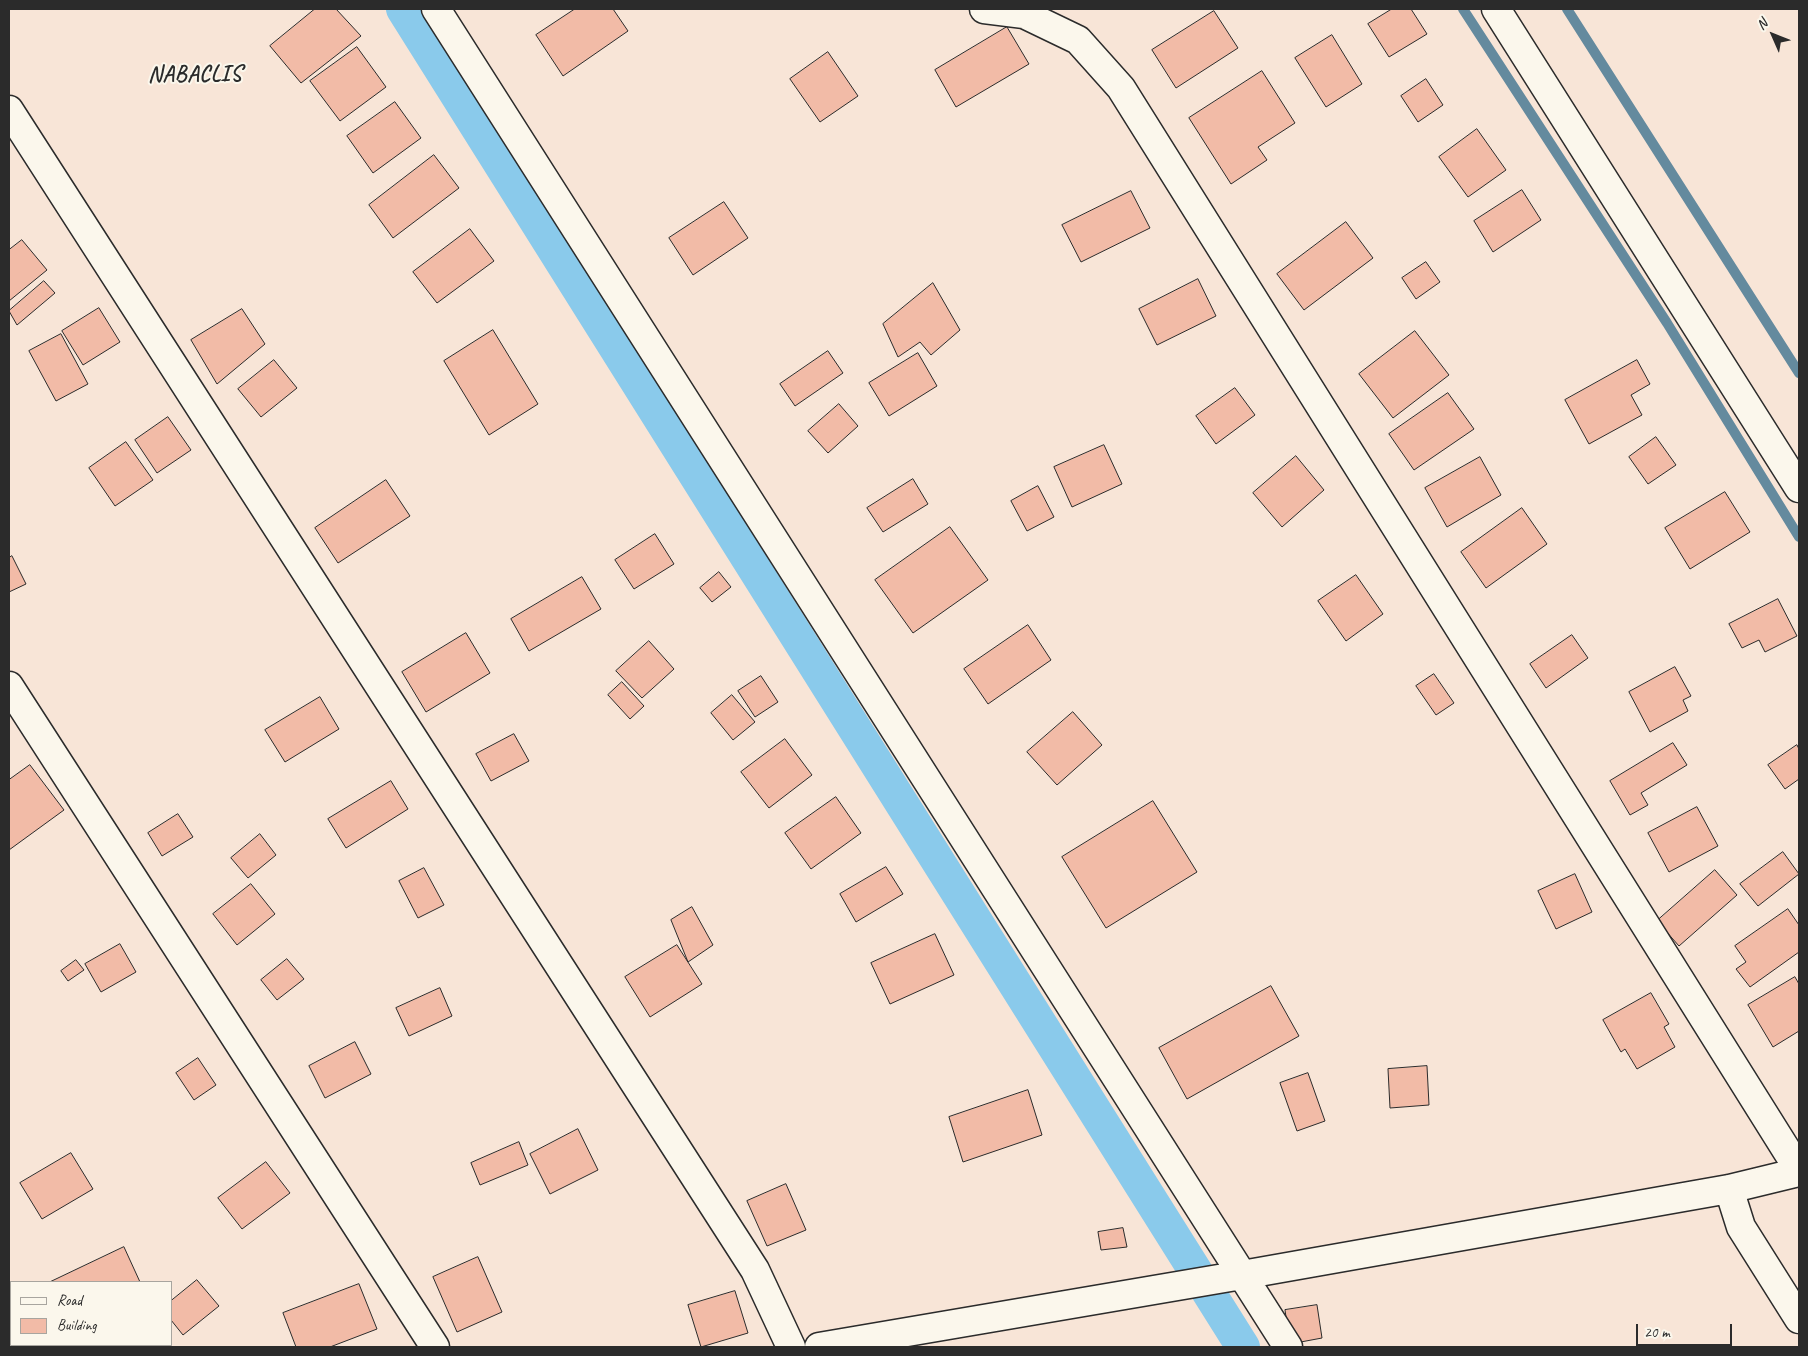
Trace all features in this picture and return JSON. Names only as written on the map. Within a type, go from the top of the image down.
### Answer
[{"type":"street","points":[[436,9],[1288,1347]]},
{"type":"street","points":[[819,1347],[1242,1275],[1728,1189],[1799,1171],[1121,88],[1078,40],[1024,14],[984,9]]},
{"type":"street","points":[[1496,9],[1799,488]]},
{"type":"street","points":[[9,110],[755,1270],[791,1347]]},
{"type":"street","points":[[9,686],[435,1347]]},
{"type":"street","points":[[1728,1189],[1741,1227],[1799,1319]]},
{"type":"building","points":[[315,9],[336,9],[361,36],[301,83],[270,46]]},
{"type":"building","points":[[575,9],[613,9],[628,31],[563,76],[536,35]]},
{"type":"building","points":[[1392,9],[1411,9],[1427,34],[1389,57],[1368,24]]},
{"type":"building","points":[[1214,11],[1238,48],[1176,88],[1152,50]]},
{"type":"building","points":[[1007,27],[1029,64],[956,107],[935,70]]},
{"type":"building","points":[[1332,35],[1362,84],[1326,107],[1295,58]]},
{"type":"building","points":[[357,47],[386,87],[340,121],[310,81]]},
{"type":"building","points":[[828,52],[858,96],[820,122],[790,79]]},
{"type":"building","points":[[1262,71],[1295,123],[1258,147],[1267,160],[1231,184],[1189,118]]},
{"type":"building","points":[[1426,79],[1443,105],[1418,122],[1401,96]]},
{"type":"building","points":[[395,102],[421,138],[373,173],[347,136]]},
{"type":"building","points":[[1477,129],[1506,170],[1468,197],[1439,157]]},
{"type":"building","points":[[434,155],[459,188],[393,238],[369,205]]},
{"type":"building","points":[[1522,190],[1541,220],[1493,252],[1474,221]]},
{"type":"building","points":[[1131,191],[1150,228],[1081,262],[1062,225]]},
{"type":"building","points":[[724,202],[748,238],[693,275],[669,238]]},
{"type":"building","points":[[1346,222],[1373,258],[1304,310],[1277,274]]},
{"type":"building","points":[[470,229],[494,261],[437,303],[413,272]]},
{"type":"building","points":[[22,240],[47,270],[9,301],[9,250]]},
{"type":"building","points":[[1426,262],[1440,282],[1416,299],[1402,278]]},
{"type":"building","points":[[1198,279],[1216,316],[1157,345],[1139,309]]},
{"type":"building","points":[[44,281],[55,293],[17,325],[9,311]]},
{"type":"building","points":[[933,283],[960,330],[931,355],[920,342],[898,357],[883,324]]},
{"type":"building","points":[[99,308],[120,342],[83,365],[62,331]]},
{"type":"building","points":[[242,309],[265,344],[217,384],[191,340]]},
{"type":"building","points":[[493,330],[538,404],[489,435],[444,361]]},
{"type":"building","points":[[1415,331],[1449,375],[1393,418],[1359,374]]},
{"type":"building","points":[[61,334],[88,384],[56,401],[29,351]]},
{"type":"building","points":[[828,351],[843,373],[795,406],[780,384]]},
{"type":"building","points":[[918,353],[937,386],[889,416],[869,383]]},
{"type":"building","points":[[274,360],[297,388],[261,417],[238,389]]},
{"type":"building","points":[[1637,360],[1650,384],[1631,395],[1642,415],[1589,444],[1565,400]]},
{"type":"building","points":[[1235,388],[1255,415],[1216,444],[1196,416]]},
{"type":"building","points":[[1448,393],[1474,429],[1414,470],[1389,434]]},
{"type":"building","points":[[839,404],[858,426],[828,453],[808,431]]},
{"type":"building","points":[[168,417],[191,450],[157,473],[135,440]]},
{"type":"building","points":[[1656,437],[1676,465],[1648,484],[1629,457]]},
{"type":"building","points":[[126,442],[153,480],[115,506],[89,468]]},
{"type":"building","points":[[1104,445],[1122,484],[1072,507],[1054,467]]},
{"type":"building","points":[[1296,456],[1324,490],[1282,527],[1253,493]]},
{"type":"building","points":[[1480,457],[1501,495],[1447,527],[1425,488]]},
{"type":"building","points":[[913,479],[928,504],[883,532],[867,508]]},
{"type":"building","points":[[386,480],[410,516],[338,563],[315,528]]},
{"type":"building","points":[[1038,486],[1054,517],[1027,531],[1011,501]]},
{"type":"building","points":[[1725,492],[1750,532],[1690,569],[1665,528]]},
{"type":"building","points":[[1522,508],[1547,544],[1486,588],[1461,552]]},
{"type":"building","points":[[950,527],[988,580],[913,633],[875,580]]},
{"type":"building","points":[[655,534],[674,564],[634,589],[615,560]]},
{"type":"building","points":[[12,556],[26,584],[9,592],[9,558]]},
{"type":"building","points":[[719,572],[731,587],[712,602],[700,588]]},
{"type":"building","points":[[1356,575],[1383,614],[1346,641],[1318,601]]},
{"type":"building","points":[[582,577],[601,609],[529,651],[511,619]]},
{"type":"building","points":[[1778,599],[1797,636],[1765,652],[1759,640],[1742,648],[1729,624]]},
{"type":"building","points":[[1028,625],[1051,660],[988,704],[964,669]]},
{"type":"building","points":[[466,633],[490,673],[426,712],[402,672]]},
{"type":"building","points":[[1572,635],[1588,658],[1546,688],[1530,664]]},
{"type":"building","points":[[649,641],[674,669],[642,698],[616,671]]},
{"type":"building","points":[[1675,667],[1691,696],[1683,700],[1688,711],[1650,732],[1629,692]]},
{"type":"building","points":[[1434,674],[1454,703],[1436,715],[1416,686]]},
{"type":"building","points":[[761,676],[778,702],[755,717],[738,691]]},
{"type":"building","points":[[622,682],[644,706],[630,719],[608,695]]},
{"type":"building","points":[[732,695],[755,722],[733,740],[711,713]]},
{"type":"building","points":[[320,697],[339,729],[285,762],[265,730]]},
{"type":"building","points":[[1073,712],[1102,745],[1057,785],[1027,752]]},
{"type":"building","points":[[514,734],[529,761],[491,781],[476,754]]},
{"type":"building","points":[[785,739],[812,775],[769,808],[741,772]]},
{"type":"building","points":[[1673,743],[1687,765],[1641,793],[1648,805],[1630,815],[1610,781]]},
{"type":"building","points":[[1797,745],[1799,749],[1799,779],[1785,789],[1768,765]]},
{"type":"building","points":[[30,765],[64,810],[9,850],[9,780]]},
{"type":"building","points":[[391,781],[408,809],[346,848],[328,819]]},
{"type":"building","points":[[836,797],[861,833],[811,869],[785,833]]},
{"type":"building","points":[[1153,801],[1197,872],[1106,928],[1062,857]]},
{"type":"building","points":[[1697,807],[1718,846],[1669,872],[1648,833]]},
{"type":"building","points":[[178,814],[193,837],[162,856],[148,833]]},
{"type":"building","points":[[260,834],[276,855],[248,878],[231,858]]},
{"type":"building","points":[[1783,852],[1799,874],[1758,906],[1740,884]]},
{"type":"building","points":[[886,867],[903,894],[856,922],[840,894]]},
{"type":"building","points":[[424,868],[444,905],[418,918],[399,881]]},
{"type":"building","points":[[1715,870],[1737,895],[1679,946],[1657,921]]},
{"type":"building","points":[[1575,874],[1592,912],[1556,929],[1538,891]]},
{"type":"building","points":[[251,884],[275,914],[237,945],[213,914]]},
{"type":"building","points":[[692,907],[713,945],[688,962],[671,920]]},
{"type":"building","points":[[1788,909],[1799,925],[1799,952],[1750,987],[1736,969],[1746,962],[1735,946]]},
{"type":"building","points":[[935,934],[954,975],[890,1004],[871,963]]},
{"type":"building","points":[[120,944],[136,972],[101,992],[85,964]]},
{"type":"building","points":[[677,945],[702,984],[650,1017],[625,977]]},
{"type":"building","points":[[287,959],[304,979],[277,1000],[261,980]]},
{"type":"building","points":[[76,960],[84,970],[68,981],[61,971]]},
{"type":"building","points":[[1795,977],[1799,984],[1799,1031],[1773,1047],[1748,1005]]},
{"type":"building","points":[[1271,986],[1299,1036],[1187,1099],[1159,1048]]},
{"type":"building","points":[[440,988],[452,1016],[409,1036],[396,1008]]},
{"type":"building","points":[[1651,993],[1669,1024],[1664,1027],[1675,1047],[1637,1069],[1625,1049],[1621,1052],[1603,1020]]},
{"type":"building","points":[[355,1042],[371,1074],[325,1098],[309,1066]]},
{"type":"building","points":[[198,1058],[216,1085],[194,1100],[176,1073]]},
{"type":"building","points":[[1427,1066],[1429,1105],[1390,1108],[1388,1069]]},
{"type":"building","points":[[1308,1073],[1325,1121],[1297,1131],[1280,1083]]},
{"type":"building","points":[[1028,1090],[1042,1135],[963,1162],[949,1117]]},
{"type":"building","points":[[578,1129],[598,1170],[550,1194],[530,1154]]},
{"type":"building","points":[[519,1142],[528,1165],[480,1185],[471,1163]]},
{"type":"building","points":[[71,1153],[93,1189],[42,1219],[20,1183]]},
{"type":"building","points":[[266,1162],[290,1193],[242,1229],[218,1198]]},
{"type":"building","points":[[786,1184],[806,1230],[767,1246],[747,1201]]},
{"type":"building","points":[[1123,1228],[1127,1247],[1101,1250],[1098,1232]]},
{"type":"building","points":[[124,1247],[140,1281],[52,1281]]},
{"type":"building","points":[[478,1257],[502,1312],[457,1332],[433,1277]]},
{"type":"building","points":[[197,1280],[219,1306],[183,1335],[172,1321],[172,1300]]},
{"type":"building","points":[[359,1284],[377,1329],[330,1347],[296,1347],[283,1313]]},
{"type":"building","points":[[735,1291],[748,1333],[701,1347],[688,1305]]},
{"type":"building","points":[[1317,1305],[1322,1338],[1290,1344],[1285,1310]]},
{"type":"waterway","points":[[403,9],[1243,1347]]},
{"type":"waterway","points":[[1463,9],[1667,323],[1799,537]]},
{"type":"waterway","points":[[1567,9],[1799,373]]},
{"type":"district","name":"NABACLIS","points":[[195,75]]}]
